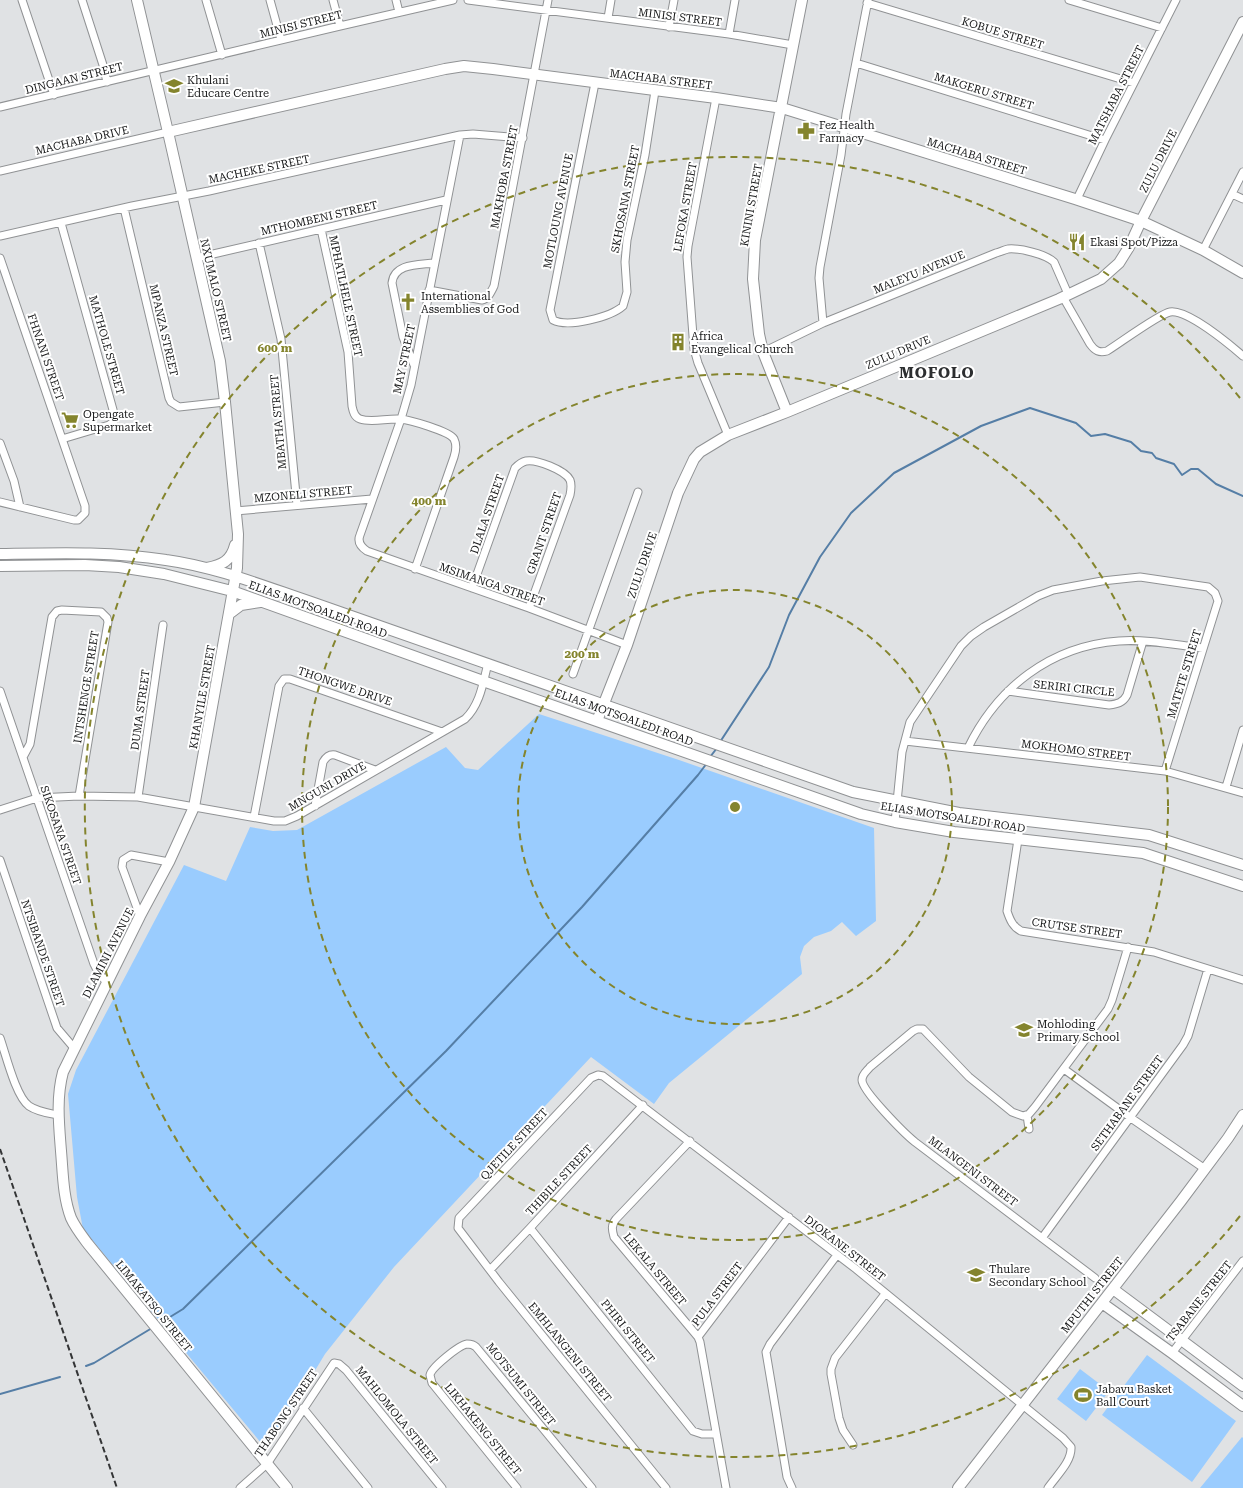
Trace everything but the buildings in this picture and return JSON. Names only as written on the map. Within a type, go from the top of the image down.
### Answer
[{"type":"street","points":[[22,0],[54,95]]},
{"type":"street","points":[[82,0],[107,82]]},
{"type":"street","name":"NXUMALO STREET","points":[[136,0],[154,70],[220,361],[238,534],[237,568],[232,591]]},
{"type":"street","points":[[206,0],[222,55]]},
{"type":"street","points":[[270,0],[281,40]]},
{"type":"street","points":[[333,0],[340,26]]},
{"type":"street","points":[[396,0],[399,12]]},
{"type":"street","name":"MINISI STREET","points":[[154,70],[453,0]]},
{"type":"street","name":"MINISI STREET","points":[[468,0],[522,4],[546,11],[729,34],[793,45]]},
{"type":"street","name":"MAKHOBA STREET","points":[[429,290],[482,300],[490,294],[494,286],[548,0]]},
{"type":"street","points":[[608,18],[611,0]]},
{"type":"street","points":[[669,27],[674,0]]},
{"type":"street","points":[[729,34],[735,0]]},
{"type":"street","name":"KININI STREET","points":[[786,412],[763,352],[759,334],[753,279],[755,240],[802,0]]},
{"type":"street","points":[[1069,0],[1162,28]]},
{"type":"street","name":"MATSHABA STREET","points":[[1077,200],[1105,140],[1176,0]]},
{"type":"street","points":[[823,323],[819,278],[820,267],[867,1]]},
{"type":"street","name":"KOBUE STREET","points":[[867,1],[1134,83]]},
{"type":"street","name":"ZULU DRIVE","points":[[597,721],[627,645],[678,493],[694,459],[700,452],[728,435],[1101,279],[1119,263],[1129,247],[1243,22]]},
{"type":"street","name":"MAKGERU STREET","points":[[856,63],[1105,140]]},
{"type":"street","name":"MACHABA STREET","points":[[168,132],[445,69],[464,66],[716,98],[782,108],[1141,221]]},
{"type":"street","name":"DINGAAN STREET","points":[[0,107],[154,70]]},
{"type":"street","name":"MOTLOUNG AVENUE","points":[[575,323],[558,323],[553,320],[550,310],[595,83]]},
{"type":"street","name":"SKHOSANA STREET","points":[[575,323],[618,311],[626,300],[627,292],[625,262],[627,240],[645,155],[655,91]]},
{"type":"street","name":"LEFOKA STREET","points":[[716,98],[687,257],[694,349],[698,363],[728,435]]},
{"type":"street","name":"MACHABA DRIVE","points":[[0,171],[168,132]]},
{"type":"street","name":"MACHEKE STREET","points":[[0,236],[460,135],[473,134],[523,138]]},
{"type":"street","name":"MAY STREET","points":[[360,535],[401,419],[415,366],[446,200],[460,135]]},
{"type":"street","points":[[1203,250],[1243,172]]},
{"type":"street","points":[[1232,194],[1243,199]]},
{"type":"street","name":"MTHOMBENI STREET","points":[[196,258],[446,200]]},
{"type":"street","name":"MPANZA STREET","points":[[124,208],[171,402],[179,407],[225,402]]},
{"type":"street","points":[[1141,221],[1203,250],[1243,273]]},
{"type":"street","name":"MATHOLE STREET","points":[[61,222],[116,417],[109,425],[62,439]]},
{"type":"street","name":"MPHATLHELE STREET","points":[[321,229],[348,352],[353,411],[360,419],[401,419],[440,430],[449,434],[455,441],[456,447],[454,457],[414,569]]},
{"type":"street","name":"MBATHA STREET","points":[[259,243],[281,339],[297,505]]},
{"type":"street","name":"MALEYU AVENUE","points":[[763,352],[823,323],[1007,249],[1039,254],[1052,260],[1057,267],[1065,295]]},
{"type":"street","name":"FHNANI STREET","points":[[0,258],[86,510],[83,516],[78,520],[74,520],[20,507]]},
{"type":"street","points":[[415,366],[404,337],[392,278],[398,270],[405,267],[434,263]]},
{"type":"street","points":[[1065,295],[1090,344],[1098,352],[1107,352],[1164,314],[1178,312],[1187,315],[1230,344],[1243,356]]},
{"type":"street","points":[[0,442],[14,481],[20,507],[0,502]]},
{"type":"street","name":"DLALA STREET","points":[[472,588],[515,468],[526,461],[535,462]]},
{"type":"street","name":"GRANT STREET","points":[[529,608],[570,495],[571,487],[570,481],[564,472],[535,462]]},
{"type":"street","points":[[573,674],[638,492]]},
{"type":"street","name":"MZONELI STREET","points":[[235,511],[372,499]]},
{"type":"street","points":[[205,568],[222,564],[227,561],[234,550],[238,534]]},
{"type":"street","name":"MSIMANGA STREET","points":[[360,535],[359,542],[366,551],[529,608],[627,645]]},
{"type":"street","name":"ELIAS MOTSOALEDI ROAD","points":[[0,554],[86,553],[124,555],[166,560],[205,568],[235,576],[604,703],[706,741],[853,792],[959,813],[1149,834],[1243,865]]},
{"type":"street","name":"ELIAS MOTSOALEDI ROAD","points":[[0,566],[92,566],[126,568],[164,574],[232,591],[483,681],[879,819],[954,832],[1143,853],[1243,886]]},
{"type":"street","name":"MATETE STREET","points":[[905,741],[910,722],[961,646],[971,636],[1038,596],[1053,590],[1102,581],[1140,577],[1208,587],[1215,593],[1218,602],[1165,771]]},
{"type":"street","name":"KHANYILE STREET","points":[[194,807],[232,591]]},
{"type":"street","points":[[229,614],[241,605],[262,602]]},
{"type":"street","name":"INTSHENGE STREET","points":[[23,757],[30,744],[52,617],[57,611],[62,610],[101,612],[107,618],[108,622],[79,796]]},
{"type":"street","name":"DUMA STREET","points":[[138,797],[163,625]]},
{"type":"street","name":"SERIRI CIRCLE","points":[[968,748],[985,718],[1008,691],[1022,678],[1040,666],[1073,650],[1093,644],[1119,641],[1144,641],[1203,648]]},
{"type":"street","name":"SERIRI CIRCLE","points":[[1008,691],[1108,705],[1119,704],[1127,695],[1144,641]]},
{"type":"street","name":"MNGUNI DRIVE","points":[[0,810],[37,798],[79,796],[138,797],[274,821],[285,821],[315,806],[465,719],[471,713],[476,704],[488,663]]},
{"type":"street","name":"THONGWE DRIVE","points":[[254,817],[279,686],[284,679],[290,679],[442,732]]},
{"type":"street","name":"SIKOSANA STREET","points":[[0,692],[94,964],[98,972],[107,983]]},
{"type":"street","points":[[1226,787],[1243,730]]},
{"type":"street","points":[[895,822],[902,752],[905,741]]},
{"type":"street","name":"MOKHOMO STREET","points":[[905,741],[1165,771],[1243,793]]},
{"type":"street","points":[[315,806],[323,762],[326,757],[335,755],[375,770]]},
{"type":"street","name":"DLAMINI AVENUE","points":[[58,1115],[59,1086],[63,1072],[140,916],[169,862],[194,807]]},
{"type":"street","name":"CRUTSE STREET","points":[[1021,820],[1007,911],[1012,924],[1017,929],[1021,931],[1128,946],[1154,952],[1243,980]]},
{"type":"street","points":[[140,916],[122,867],[123,860],[131,855],[169,862]]},
{"type":"street","name":"NTSIBANDE STREET","points":[[0,860],[55,1024],[61,1034],[74,1048]]},
{"type":"street","points":[[1029,1129],[1027,1115],[1035,1107],[1064,1069],[1110,1004],[1128,946]]},
{"type":"street","name":"SETHABANE STREET","points":[[1042,1238],[1183,1046],[1188,1036],[1208,969]]},
{"type":"street","name":"MLANGENI STREET","points":[[1027,1115],[1012,1112],[969,1077],[923,1029],[913,1031],[870,1067],[862,1079],[864,1087],[906,1134],[930,1154],[1095,1278]]},
{"type":"street","points":[[0,1038],[17,1089],[23,1100],[28,1105],[38,1110],[58,1115]]},
{"type":"street","points":[[1064,1069],[1131,1118],[1205,1169]]},
{"type":"street","name":"DIOKANE STREET","points":[[592,1078],[598,1075],[603,1076],[643,1105],[837,1255],[1068,1442],[1071,1447],[1071,1454],[1066,1464],[1048,1488]]},
{"type":"street","name":"QJETILE STREET","points":[[458,1228],[459,1218],[592,1078]]},
{"type":"street","name":"THIBILE STREET","points":[[490,1270],[643,1105]]},
{"type":"street","name":"LIMAKATSO STREET","points":[[58,1115],[64,1190],[74,1225],[151,1322],[287,1488]]},
{"type":"street","name":"MPUTHI STREET","points":[[958,1488],[1205,1169],[1243,1115]]},
{"type":"street","name":"LEKALA STREET","points":[[690,1142],[616,1219],[612,1227],[612,1232],[614,1237],[698,1337]]},
{"type":"street","name":"PULA STREET","points":[[726,1488],[698,1337],[789,1217]]},
{"type":"street","name":"EMHLANGENI STREET","points":[[458,1228],[490,1270],[666,1488]]},
{"type":"street","name":"PHIRI STREET","points":[[530,1228],[694,1431],[702,1434],[715,1434]]},
{"type":"street","points":[[792,1488],[788,1477],[766,1352],[770,1344],[837,1255]]},
{"type":"street","name":"TSABANE STREET","points":[[1172,1353],[1243,1261]]},
{"type":"street","points":[[1113,1289],[1243,1386]]},
{"type":"street","points":[[853,1445],[843,1430],[839,1418],[831,1369],[835,1358],[886,1294]]},
{"type":"street","points":[[1102,1303],[1243,1406]]},
{"type":"street","name":"MOTSUMI STREET","points":[[432,1383],[430,1372],[436,1366],[464,1345],[474,1345],[592,1488]]},
{"type":"street","name":"MAHLOMOLA STREET","points":[[332,1365],[336,1363],[346,1370],[442,1488]]},
{"type":"street","name":"THABONG STREET","points":[[240,1488],[267,1464],[332,1365]]},
{"type":"street","name":"LIKHAKENG STREET","points":[[432,1383],[517,1488]]},
{"type":"street","points":[[303,1408],[368,1488]]},
{"type":"shaded area","points":[[539,714],[679,760],[874,828],[876,921],[856,936],[842,922],[831,931],[814,937],[804,946],[800,957],[802,974],[669,1083],[654,1104],[591,1057],[394,1267],[325,1354],[267,1450],[83,1229],[77,1197],[68,1094],[76,1070],[184,865],[226,881],[250,827],[273,831],[297,830],[446,747],[465,768],[478,770]]},
{"type":"shaded area","points":[[1147,1355],[1236,1421],[1192,1482],[1102,1415]]},
{"type":"shaded area","name":"Jabavu Basket Ball Court","points":[[1080,1369],[1109,1391],[1086,1421],[1057,1399]]},
{"type":"shaded area","points":[[1242,1437],[1243,1488],[1200,1488]]},
{"type":"waterway","points":[[720,742],[769,667],[789,615],[820,557],[851,513],[894,473],[981,426],[1030,408],[1076,423],[1091,436],[1105,434],[1131,442],[1141,451],[1152,453],[1156,458],[1174,464],[1182,475],[1191,469],[1198,469],[1216,484],[1243,496]]},
{"type":"waterway","points":[[710,757],[717,748]]},
{"type":"waterway","points":[[157,1325],[183,1309],[446,1051],[582,907],[707,763]]},
{"type":"waterway","points":[[86,1366],[94,1363],[152,1328]]},
{"type":"waterway","points":[[0,1394],[60,1377]]},
{"type":"railway","points":[[0,1149],[117,1488]]},
{"type":"place","name":"Khulani Educare Centre","points":[[174,86]]},
{"type":"place","name":"Fez Health Farmacy","points":[[806,131]]},
{"type":"place","name":"Ekasi Spot/Pizza","points":[[1077,242]]},
{"type":"place","name":"International Assemblies of God","points":[[408,302]]},
{"type":"place","name":"Africa Evangelical Church","points":[[678,342]]},
{"type":"place","name":"Opengate Supermarket","points":[[70,420]]},
{"type":"place","name":"Mohloding Primary School","points":[[1024,1030]]},
{"type":"place","name":"Thulare Secondary School","points":[[976,1275]]},
{"type":"place","name":"Jabavu Basket Ball Court","points":[[1083,1395]]},
{"type":"district","name":"MOFOLO","points":[[937,373]]}]
